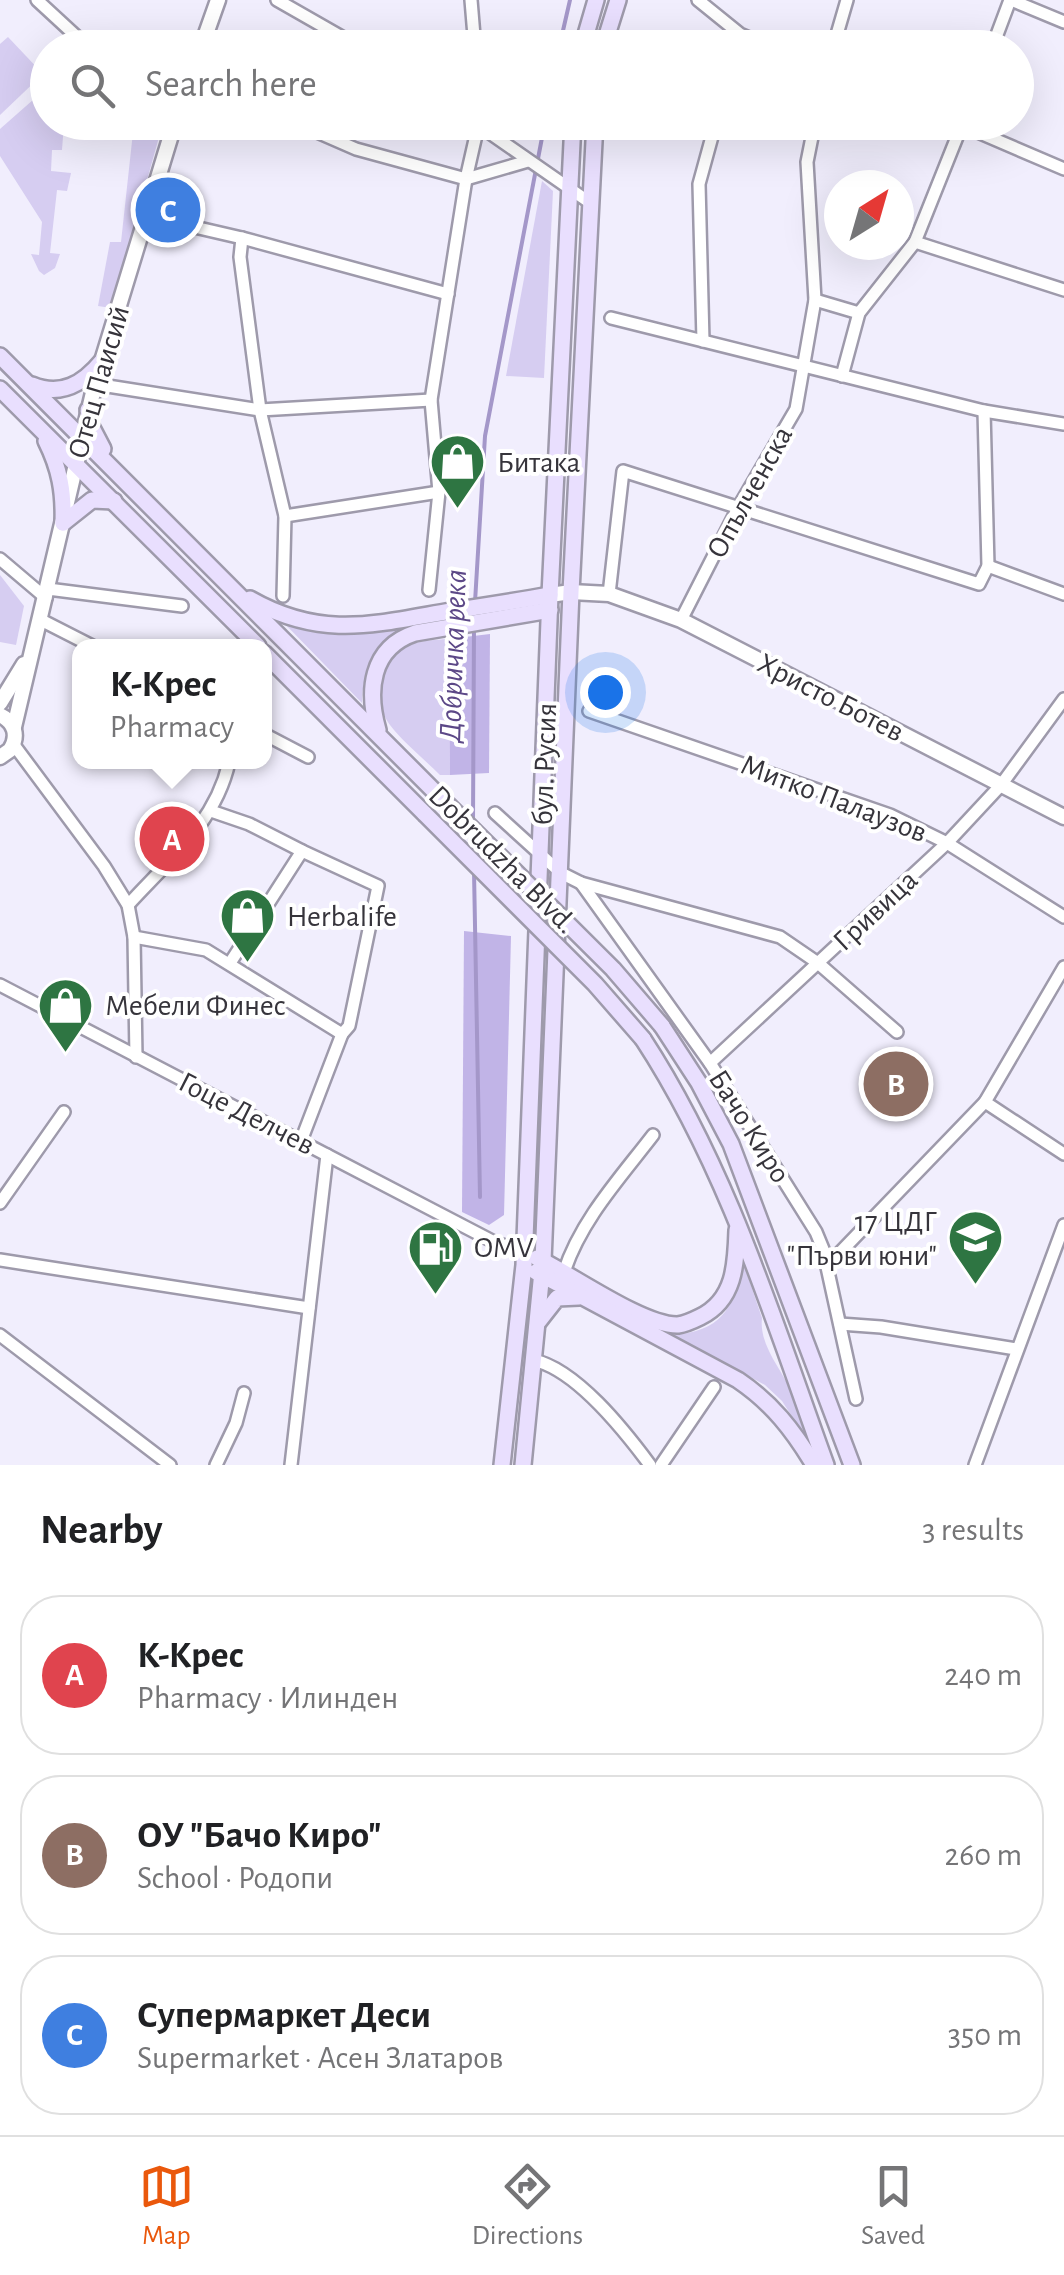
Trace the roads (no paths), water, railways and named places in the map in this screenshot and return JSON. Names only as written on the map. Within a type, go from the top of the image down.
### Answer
[{"type":"main road","points":[[587,30],[596,0]]},
{"type":"main road","points":[[609,30],[618,0]]},
{"type":"main road","name":"бул. Русия","points":[[502,1465],[525,1259],[572,140]]},
{"type":"main road","name":"бул. Русия","points":[[523,1465],[542,1268],[593,140]]},
{"type":"main road","name":"Dobrudzha Blvd.","points":[[0,356],[613,969],[662,1026],[699,1083],[731,1144],[852,1465]]},
{"type":"main road","points":[[26,382],[38,388],[65,389],[83,380],[102,361]]},
{"type":"main road","points":[[0,389],[251,639]]},
{"type":"main road","points":[[22,410],[58,463],[63,524]]},
{"type":"main road","points":[[88,410],[97,442],[130,484]]},
{"type":"main road","points":[[63,524],[92,500],[115,501]]},
{"type":"main road","points":[[234,590],[279,614],[335,628],[550,603]]},
{"type":"main road","points":[[510,616],[550,603]]},
{"type":"main road","points":[[486,613],[536,621],[549,636]]},
{"type":"main road","points":[[379,734],[370,702],[371,688],[388,650],[407,636],[462,616]]},
{"type":"main road","name":"Dobrudzha Blvd.","points":[[272,661],[595,984],[642,1039],[678,1093],[709,1153],[826,1465]]},
{"type":"main road","points":[[542,1268],[564,1272],[659,1322],[680,1325],[711,1312],[724,1299],[732,1283],[737,1221]]},
{"type":"main road","points":[[525,1259],[583,1298],[762,1396],[780,1414],[814,1465]]},
{"type":"main road","points":[[536,1330],[544,1311],[556,1298],[583,1298]]},
{"type":"street","points":[[37,0],[70,30]]},
{"type":"street","points":[[207,30],[218,0]]},
{"type":"street","points":[[278,0],[330,30]]},
{"type":"street","points":[[472,0],[473,30]]},
{"type":"street","points":[[698,0],[727,30]]},
{"type":"street","points":[[838,30],[847,0]]},
{"type":"street","points":[[999,30],[1011,0],[1064,22]]},
{"type":"street","name":"Отец Паисий","points":[[14,745],[14,728],[94,384],[168,140]]},
{"type":"street","points":[[335,140],[466,178],[534,166]]},
{"type":"street","points":[[429,590],[439,492],[431,400],[474,140]]},
{"type":"street","points":[[499,140],[590,202]]},
{"type":"street","points":[[704,341],[699,184],[711,140]]},
{"type":"street","name":"Опълченска","points":[[681,620],[738,508],[796,409],[815,300],[807,162],[812,140]]},
{"type":"street","points":[[954,140],[914,242],[1064,290]]},
{"type":"street","points":[[997,140],[1064,169]]},
{"type":"street","points":[[147,216],[448,294]]},
{"type":"street","points":[[242,238],[240,257],[260,410],[285,516],[283,596]]},
{"type":"street","points":[[842,376],[859,313],[900,260]]},
{"type":"street","points":[[815,300],[859,313]]},
{"type":"street","points":[[611,318],[984,411],[1064,424]]},
{"type":"street","points":[[94,384],[260,410],[431,400]]},
{"type":"street","points":[[610,594],[622,471],[980,584],[988,566],[984,411]]},
{"type":"street","points":[[285,516],[439,492]]},
{"type":"street","points":[[0,559],[47,594],[182,606]]},
{"type":"street","points":[[988,566],[1064,594]]},
{"type":"street","name":"Христо Ботев","points":[[550,603],[610,594],[681,620],[1064,817]]},
{"type":"street","points":[[41,620],[78,639]]},
{"type":"street","name":"Отец Паисий","points":[[0,703],[33,645]]},
{"type":"street","name":"Гривица","points":[[710,1063],[947,842],[1001,785],[1064,698]]},
{"type":"street","name":"Митко Палаузов","points":[[590,711],[890,814],[947,842],[1064,917]]},
{"type":"street","points":[[0,715],[14,728]]},
{"type":"street","points":[[272,738],[308,756]]},
{"type":"street","points":[[0,757],[14,745],[104,866],[128,905],[134,937],[136,1056]]},
{"type":"street","points":[[128,905],[212,812],[228,769]]},
{"type":"street","points":[[212,812],[250,824],[378,886],[349,1026],[342,1034],[301,1141]]},
{"type":"street","points":[[495,813],[541,856],[581,883],[780,937],[897,1032]]},
{"type":"street","points":[[230,962],[302,851]]},
{"type":"street","name":"Бачо Киро","points":[[581,883],[710,1063],[808,1218],[823,1249],[856,1399]]},
{"type":"street","points":[[134,937],[206,950],[342,1034]]},
{"type":"street","points":[[826,1266],[985,1102],[1064,967]]},
{"type":"street","name":"Гоце Делчев","points":[[0,984],[525,1259]]},
{"type":"street","points":[[985,1102],[1064,1154]]},
{"type":"street","points":[[0,1203],[64,1112]]},
{"type":"street","points":[[564,1272],[572,1248],[589,1219],[653,1135]]},
{"type":"street","points":[[291,1465],[328,1155]]},
{"type":"street","points":[[975,1465],[1064,1225]]},
{"type":"street","points":[[0,1260],[309,1308]]},
{"type":"street","points":[[840,1324],[1016,1349]]},
{"type":"street","points":[[0,1335],[162,1462]]},
{"type":"street","points":[[533,1360],[559,1368],[624,1429],[650,1465]]},
{"type":"street","points":[[660,1465],[714,1387]]},
{"type":"street","points":[[216,1465],[236,1423],[244,1393]]},
{"type":"waterway","name":"Добричка река","points":[[563,30],[570,0]]},
{"type":"waterway","name":"Добричка река","points":[[475,602],[485,436],[542,140]]},
{"type":"waterway","name":"Добричка река","points":[[473,822],[474,626]]},
{"type":"waterway","name":"Добричка река","points":[[474,871],[480,1197]]},
{"type":"place","name":"Супермаркет Деси","points":[[168,210]]},
{"type":"place","name":"Битака","points":[[458,511]]},
{"type":"place","name":"К-Крес","points":[[172,839]]},
{"type":"place","name":"Herbalife","points":[[248,965]]},
{"type":"place","name":"Мебели Финес","points":[[66,1054]]},
{"type":"place","name":"ОУ \"Бачо Киро\"","points":[[896,1084]]},
{"type":"place","name":"17 ЦДГ \"Първи юни\"","points":[[976,1287]]},
{"type":"place","name":"OMV","points":[[435,1296]]}]
